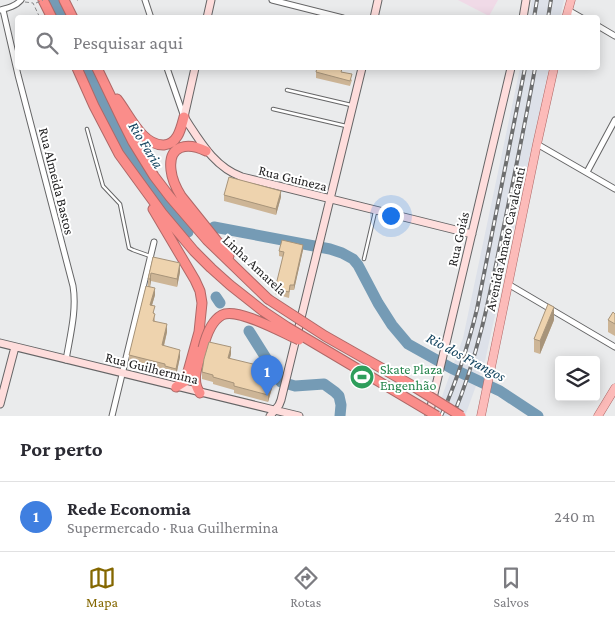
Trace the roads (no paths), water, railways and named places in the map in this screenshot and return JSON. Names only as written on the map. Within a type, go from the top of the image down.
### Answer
[{"type":"highway","points":[[64,0],[72,15]]},
{"type":"highway","points":[[41,1],[50,15]]},
{"type":"highway","name":"Linha Amarela","points":[[78,70],[119,154],[162,213],[194,251],[230,285],[287,327],[437,416]]},
{"type":"highway","name":"Linha Amarela","points":[[98,70],[133,142],[154,176],[207,240],[268,299],[326,336],[461,416]]},
{"type":"highway","points":[[108,90],[136,128],[152,142],[164,145],[173,142],[180,132],[184,118]]},
{"type":"highway","points":[[206,150],[192,146],[180,148],[172,156],[171,169],[173,178],[181,196],[224,248],[244,276]]},
{"type":"highway","points":[[146,192],[155,213],[195,280],[200,291],[202,303],[199,332],[187,376],[184,382],[176,387]]},
{"type":"highway","points":[[200,393],[195,378],[203,348],[208,332],[223,314],[240,315],[302,342],[318,346]]},
{"type":"main road","points":[[567,14],[571,0]]},
{"type":"main road","name":"Avenida Amaro Cavalcanti","points":[[481,416],[554,70]]},
{"type":"main road","points":[[485,416],[487,385]]},
{"type":"main road","points":[[598,416],[615,388]]},
{"type":"street","points":[[1,10],[13,6],[22,0]]},
{"type":"street","points":[[145,0],[150,15]]},
{"type":"street","points":[[208,15],[211,0]]},
{"type":"street","points":[[272,0],[331,15]]},
{"type":"street","points":[[375,15],[378,0]]},
{"type":"street","points":[[524,15],[526,0]]},
{"type":"street","name":"Rua Almeida Bastos","points":[[1,10],[15,64]]},
{"type":"street","points":[[600,27],[615,36]]},
{"type":"street","name":"Rua Almeida Bastos","points":[[17,70],[74,296],[66,360]]},
{"type":"street","name":"Rua Guineza","points":[[168,70],[184,118],[206,150],[220,165],[233,174],[330,200],[472,234]]},
{"type":"street","points":[[184,118],[195,70]]},
{"type":"street","points":[[273,413],[279,405],[283,391],[361,70]]},
{"type":"street","name":"Rua Goiás","points":[[429,416],[511,70]]},
{"type":"street","points":[[587,172],[615,120]]},
{"type":"street","points":[[537,144],[615,189]]},
{"type":"street","points":[[112,416],[154,242]]},
{"type":"street","points":[[508,284],[615,347]]},
{"type":"street","name":"Rua Guilhermina","points":[[0,343],[273,413],[299,416]]},
{"type":"street","points":[[0,404],[15,347]]},
{"type":"lane","points":[[287,90],[352,105]]},
{"type":"lane","points":[[273,109],[347,127]]},
{"type":"lane","points":[[87,129],[103,186],[120,204],[129,248],[150,256]]},
{"type":"lane","points":[[364,259],[375,211]]},
{"type":"waterway","name":"Rio Faria","points":[[53,0],[60,15]]},
{"type":"waterway","name":"Rio Faria","points":[[87,70],[114,124],[139,167],[188,232]]},
{"type":"waterway","name":"Rio dos Frangos","points":[[214,227],[330,249],[353,259],[392,325],[408,344],[451,368],[500,391],[538,416]]},
{"type":"waterway","name":"Rio Faria","points":[[216,297],[220,303]]},
{"type":"waterway","name":"Rio Faria","points":[[249,331],[281,382],[295,386],[324,384],[339,396],[341,405],[340,416]]},
{"type":"railway","points":[[534,15],[537,0]]},
{"type":"railway","points":[[548,15],[551,0]]},
{"type":"railway","points":[[441,416],[462,363],[477,309],[525,70]]},
{"type":"railway","points":[[453,416],[476,351],[487,307],[535,70]]},
{"type":"place","name":"Skate Plaza Engenhão","points":[[362,377]]},
{"type":"place","name":"Rede Economia","points":[[267,396]]}]
